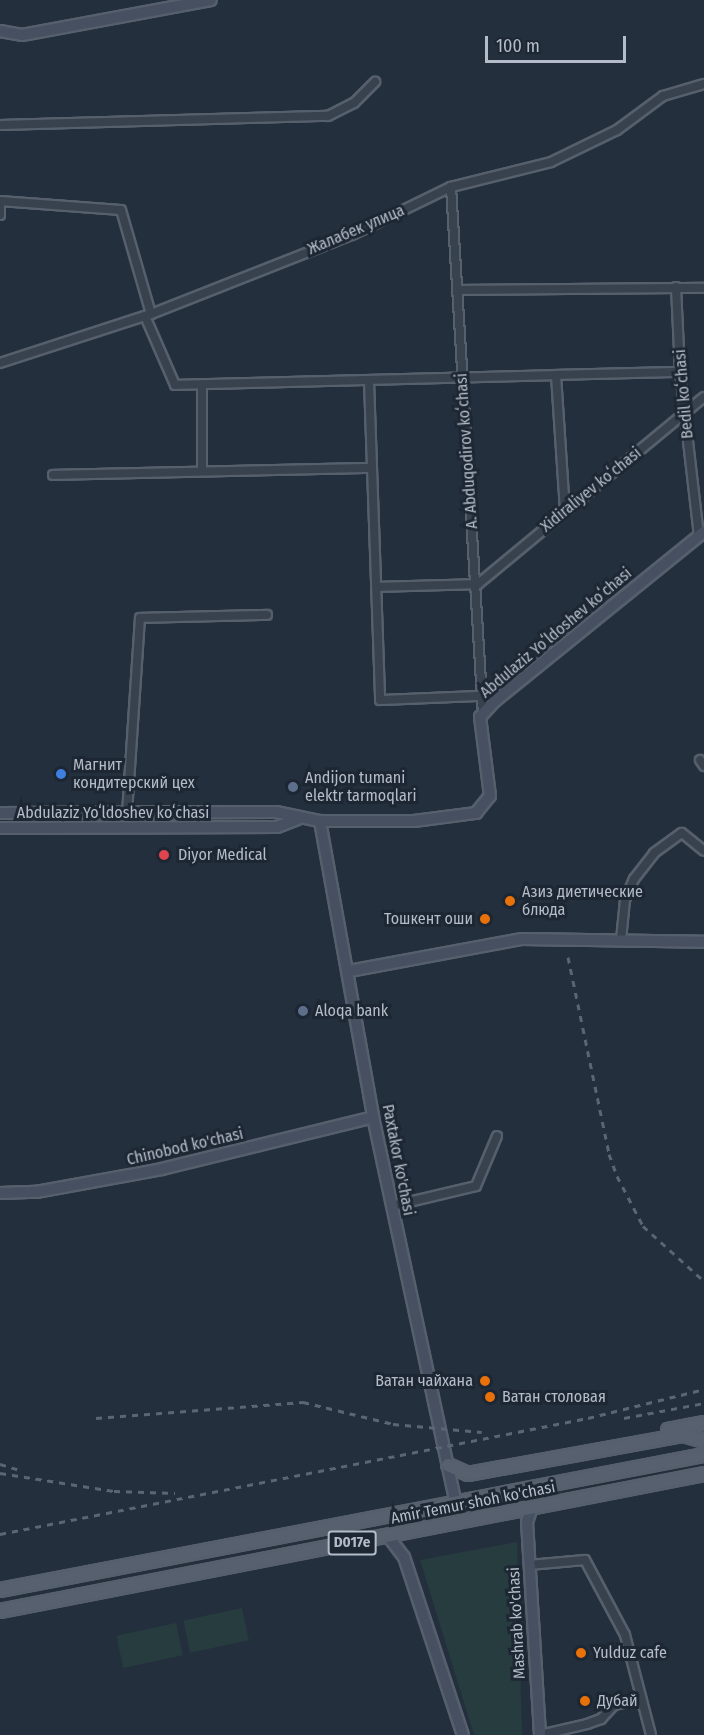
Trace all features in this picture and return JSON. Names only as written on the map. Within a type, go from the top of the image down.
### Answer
[{"type":"main road","points":[[0,31],[22,35],[211,0]]},
{"type":"main road","name":"Abdulaziz Yoʻldoshev koʻchasi","points":[[0,813],[276,812],[298,819],[320,821],[414,821],[476,813],[490,796],[486,748],[478,724],[483,714],[701,534]]},
{"type":"main road","points":[[100,813],[100,828]]},
{"type":"main road","name":"Abdulaziz Yoʻldoshev koʻchasi","points":[[0,828],[277,826],[298,819]]},
{"type":"main road","name":"Paxtakor ko'chasi","points":[[320,821],[349,971],[373,1117],[456,1503]]},
{"type":"main road","points":[[349,971],[522,939],[704,942]]},
{"type":"main road","name":"Chinobod ko'chasi","points":[[0,1193],[36,1192],[162,1169],[373,1117]]},
{"type":"main road","points":[[448,1465],[474,1465],[704,1423]]},
{"type":"main road","points":[[448,1465],[468,1474],[683,1435],[704,1441]]},
{"type":"main road","name":"Amir Temur shoh ko'chasi","points":[[0,1590],[704,1455]]},
{"type":"main road","name":"Amir Temur shoh ko'chasi","points":[[0,1611],[531,1510],[704,1474]]},
{"type":"main road","name":"Mashrab ko'chasi","points":[[531,1510],[527,1522],[540,1735]]},
{"type":"main road","points":[[388,1536],[404,1557],[463,1735]]},
{"type":"street","points":[[0,125],[328,116],[354,103],[375,82]]},
{"type":"street","name":"Жалабек улица","points":[[0,363],[148,315],[352,234],[451,188],[550,162],[617,130],[663,96],[704,84]]},
{"type":"street","name":"A. Abduqodirov koʻchasi","points":[[451,188],[459,290],[461,377],[478,584],[479,696],[483,714]]},
{"type":"street","points":[[0,215],[0,201],[121,210],[148,315],[175,385],[680,372]]},
{"type":"street","name":"Bedil koʻchasi","points":[[676,287],[680,372],[701,534]]},
{"type":"street","points":[[459,290],[704,288]]},
{"type":"street","points":[[556,375],[565,511]]},
{"type":"street","points":[[369,381],[378,587],[380,700],[479,696]]},
{"type":"street","points":[[202,385],[202,471]]},
{"type":"street","name":"Xidiraliyev koʻchasi","points":[[478,584],[704,397]]},
{"type":"street","points":[[53,475],[372,468]]},
{"type":"street","points":[[378,587],[478,584]]},
{"type":"street","points":[[127,813],[140,618],[267,615]]},
{"type":"street","points":[[621,940],[625,900],[634,879],[654,853],[682,833],[704,851]]},
{"type":"street","points":[[392,1206],[476,1186],[497,1136]]},
{"type":"street","points":[[529,1565],[585,1560],[625,1635],[651,1735]]},
{"type":"street","points":[[540,1735],[587,1724],[601,1719],[614,1705],[641,1699]]},
{"type":"green space","points":[[517,1542],[522,1735],[474,1735],[420,1560]]},
{"type":"green space","points":[[242,1608],[249,1640],[190,1653],[183,1620]]},
{"type":"green space","points":[[176,1623],[183,1655],[123,1668],[116,1636]]},
{"type":"railway","points":[[568,957],[609,1154],[617,1176],[643,1226],[704,1281]]},
{"type":"railway","points":[[0,1534],[588,1418],[704,1389]]},
{"type":"railway","points":[[96,1418],[303,1402],[393,1424],[482,1432]]},
{"type":"railway","points":[[624,1418],[704,1403]]},
{"type":"railway","points":[[0,1464],[20,1470]]},
{"type":"railway","points":[[0,1473],[114,1491],[175,1493]]},
{"type":"place","name":"Магнит кондитерский цех","points":[[61,774]]},
{"type":"place","name":"Andijon tumani elektr tarmoqlari","points":[[293,787]]},
{"type":"place","name":"Diyor Medical","points":[[164,855]]},
{"type":"place","name":"Азиз диетические блюда","points":[[510,901]]},
{"type":"place","name":"Тошкент оши","points":[[485,919]]},
{"type":"place","name":"Aloqa bank","points":[[303,1011]]},
{"type":"place","name":"Ватан чайхана","points":[[485,1381]]},
{"type":"place","name":"Ватан столовая","points":[[490,1397]]},
{"type":"place","name":"Yulduz cafe","points":[[581,1653]]},
{"type":"place","name":"Дубай","points":[[585,1701]]}]
